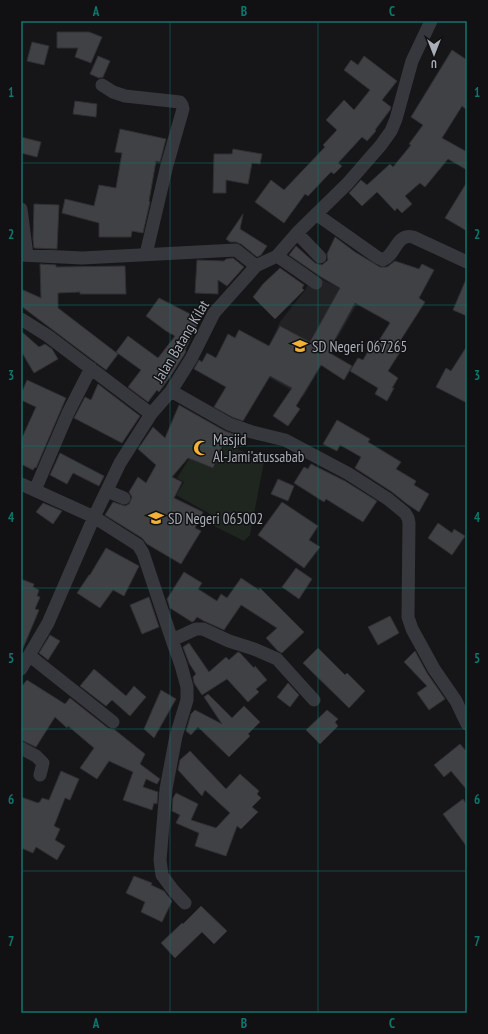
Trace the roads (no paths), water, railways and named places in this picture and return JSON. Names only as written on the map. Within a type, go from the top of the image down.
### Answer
[{"type":"street","name":"Jalan Batang Kilat","points":[[21,669],[48,623],[94,517],[120,463],[151,414],[171,391],[191,359],[214,313],[256,266],[277,256],[297,233],[368,161],[391,131],[396,119],[412,61],[432,21]]},
{"type":"street","points":[[102,85],[113,92],[125,96],[180,102],[182,105],[183,109],[167,165],[146,254]]},
{"type":"street","points":[[21,209],[24,255],[82,258],[236,250],[256,266]]},
{"type":"street","points":[[316,214],[383,260],[389,258],[402,238],[407,236],[413,237],[467,262]]},
{"type":"street","points":[[297,233],[320,257]]},
{"type":"street","points":[[277,256],[316,283]]},
{"type":"street","points":[[21,319],[48,336],[151,414]]},
{"type":"street","points":[[35,490],[68,413],[91,368]]},
{"type":"street","points":[[171,391],[229,424],[252,432],[285,440],[349,474],[388,499],[405,513],[409,523],[408,617],[412,629],[430,662],[456,700],[467,724]]},
{"type":"street","points":[[21,484],[94,517],[138,546],[143,553],[187,687],[187,700],[176,736],[166,789],[160,860],[162,874],[173,890],[185,903]]},
{"type":"street","points":[[107,491],[124,498]]},
{"type":"street","points":[[172,640],[196,629],[200,629],[254,649],[277,659],[314,700]]},
{"type":"street","points":[[30,656],[114,722]]},
{"type":"street","points":[[21,748],[36,756],[43,762],[40,775]]},
{"type":"place","name":"SD Negeri 067265","points":[[300,346]]},
{"type":"place","name":"Masjid Al-Jami'atussabab","points":[[201,448]]},
{"type":"place","name":"SD Negeri 065002","points":[[156,518]]}]
